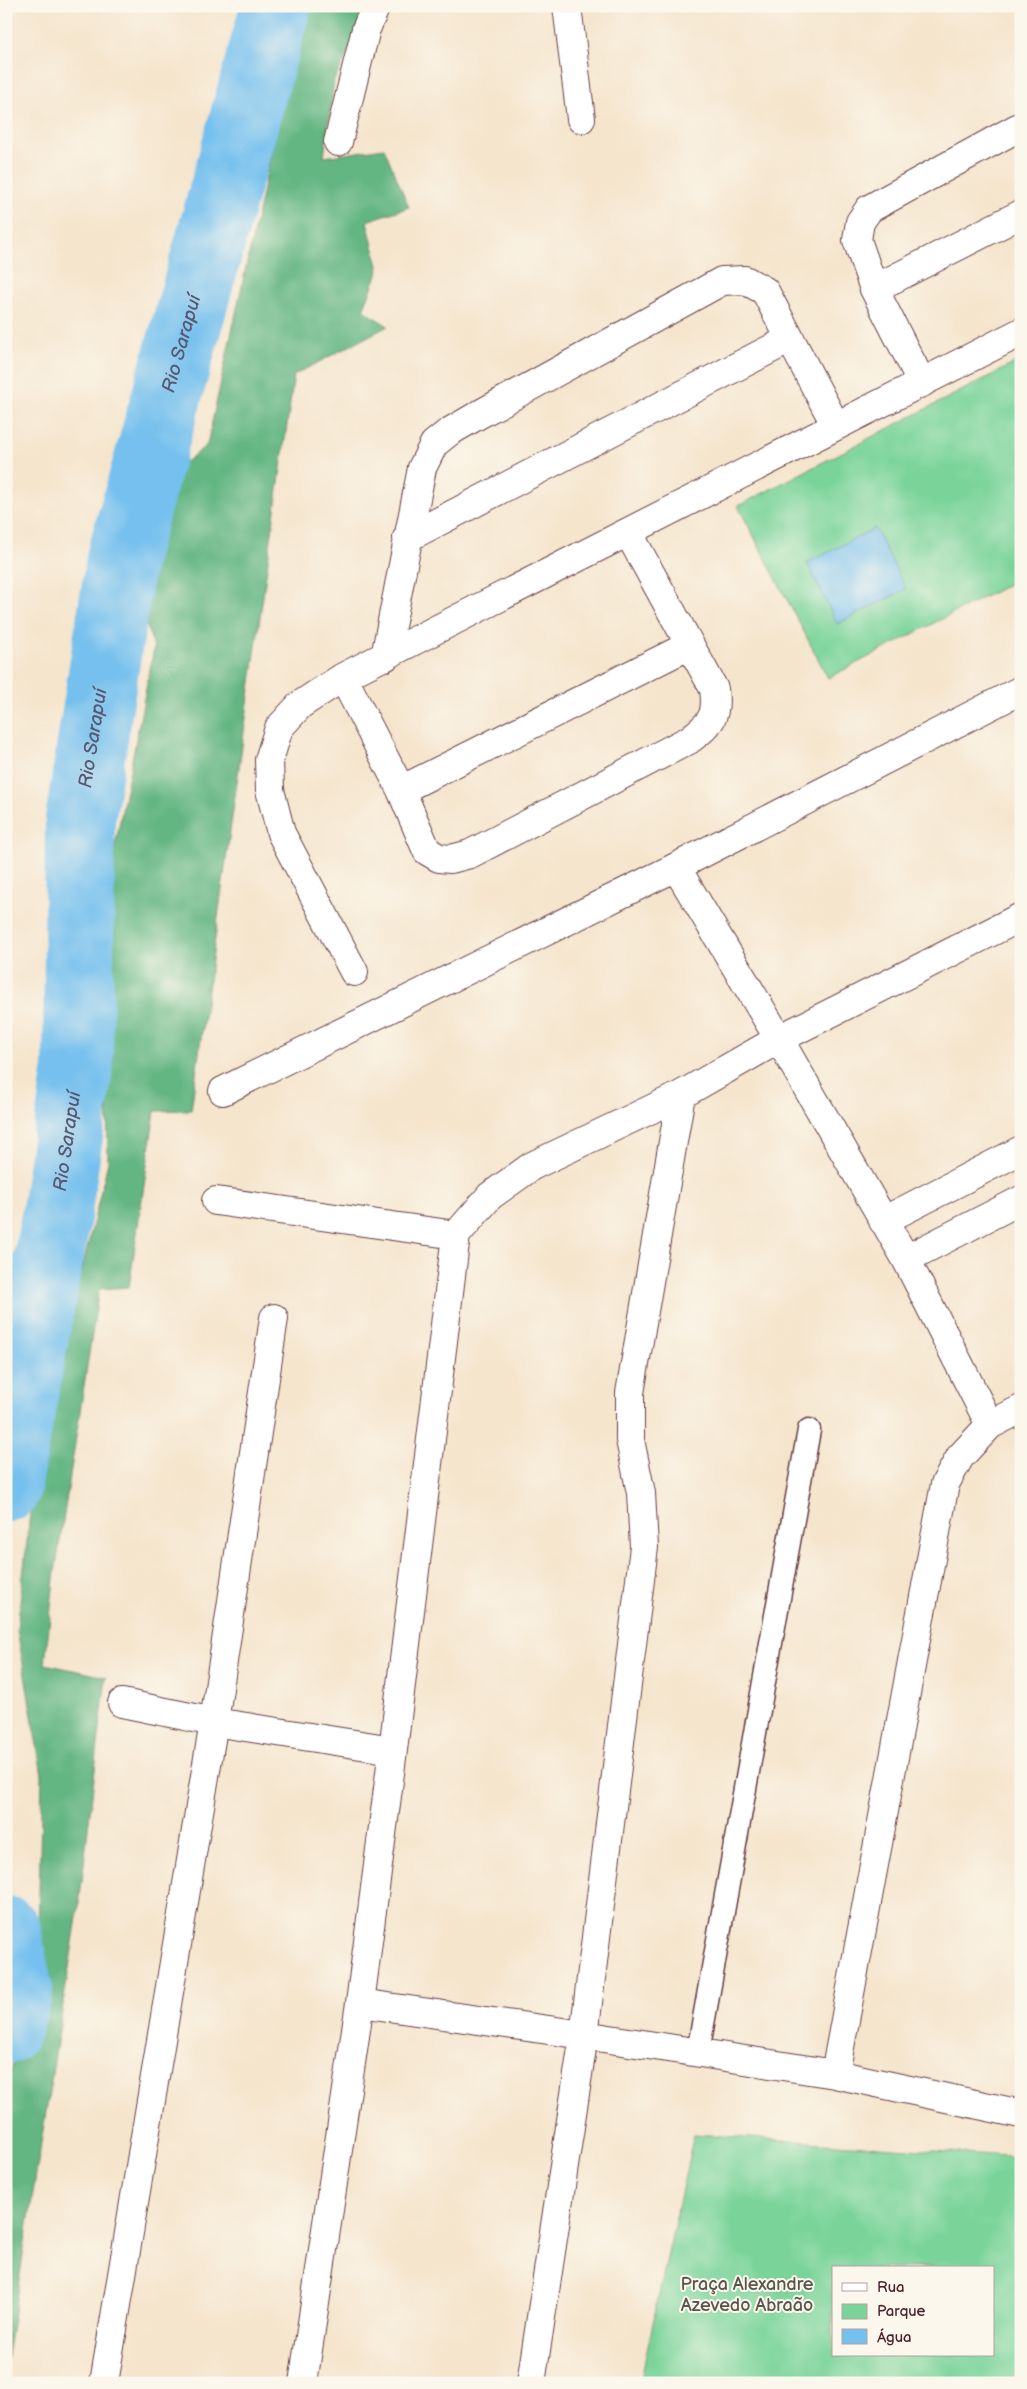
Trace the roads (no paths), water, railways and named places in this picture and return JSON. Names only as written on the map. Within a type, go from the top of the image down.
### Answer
[{"type":"street","points":[[338,142],[366,29],[376,6]]},
{"type":"street","points":[[567,6],[581,119]]},
{"type":"street","points":[[922,383],[874,289],[857,240],[860,222],[869,209],[1021,126]]},
{"type":"street","points":[[874,289],[1021,214]]},
{"type":"street","points":[[384,657],[422,468],[434,444],[449,432],[480,414],[722,281],[745,280],[765,292],[836,426]]},
{"type":"street","points":[[354,972],[281,833],[270,790],[269,760],[279,728],[300,705],[343,678],[1021,332]]},
{"type":"street","points":[[407,538],[790,339]]},
{"type":"street","points":[[343,678],[401,790],[427,851],[439,858],[451,859],[470,854],[689,740],[709,725],[716,707],[714,689],[628,532]]},
{"type":"street","points":[[401,790],[690,645]]},
{"type":"street","points":[[223,1091],[676,867],[1021,690]]},
{"type":"street","points":[[676,867],[779,1039],[906,1259],[990,1425]]},
{"type":"street","points":[[303,2383],[360,2003],[456,1235],[490,1196],[532,1166],[681,1095],[779,1039],[1021,917]]},
{"type":"street","points":[[531,2383],[584,2035],[644,1547],[642,1493],[630,1440],[630,1393],[681,1095]]},
{"type":"street","points":[[883,1221],[1021,1150]]},
{"type":"street","points":[[906,1259],[1021,1200]]},
{"type":"street","points":[[216,1201],[456,1235]]},
{"type":"street","points":[[104,2383],[214,1722],[274,1318]]},
{"type":"street","points":[[834,2074],[946,1484],[960,1457],[990,1425],[1021,1409]]},
{"type":"street","points":[[122,1703],[214,1722],[393,1750]]},
{"type":"street","points":[[360,2003],[698,2052],[834,2074],[1021,2114]]},
{"type":"lane","points":[[698,2052],[809,1430]]},
{"type":"water","points":[[875,528],[906,589],[837,624],[807,563]]},
{"type":"waterway","name":"Rio Sarapuí","points":[[6,1487],[56,1217],[78,1068],[80,820],[121,560],[276,6]]},
{"type":"waterway","name":"Rio Sarapuí","points":[[6,1931],[18,1992],[6,2029]]},
{"type":"park label","name":"Praça Alexandre Azevedo Abraão","points":[[747,2294]]}]
